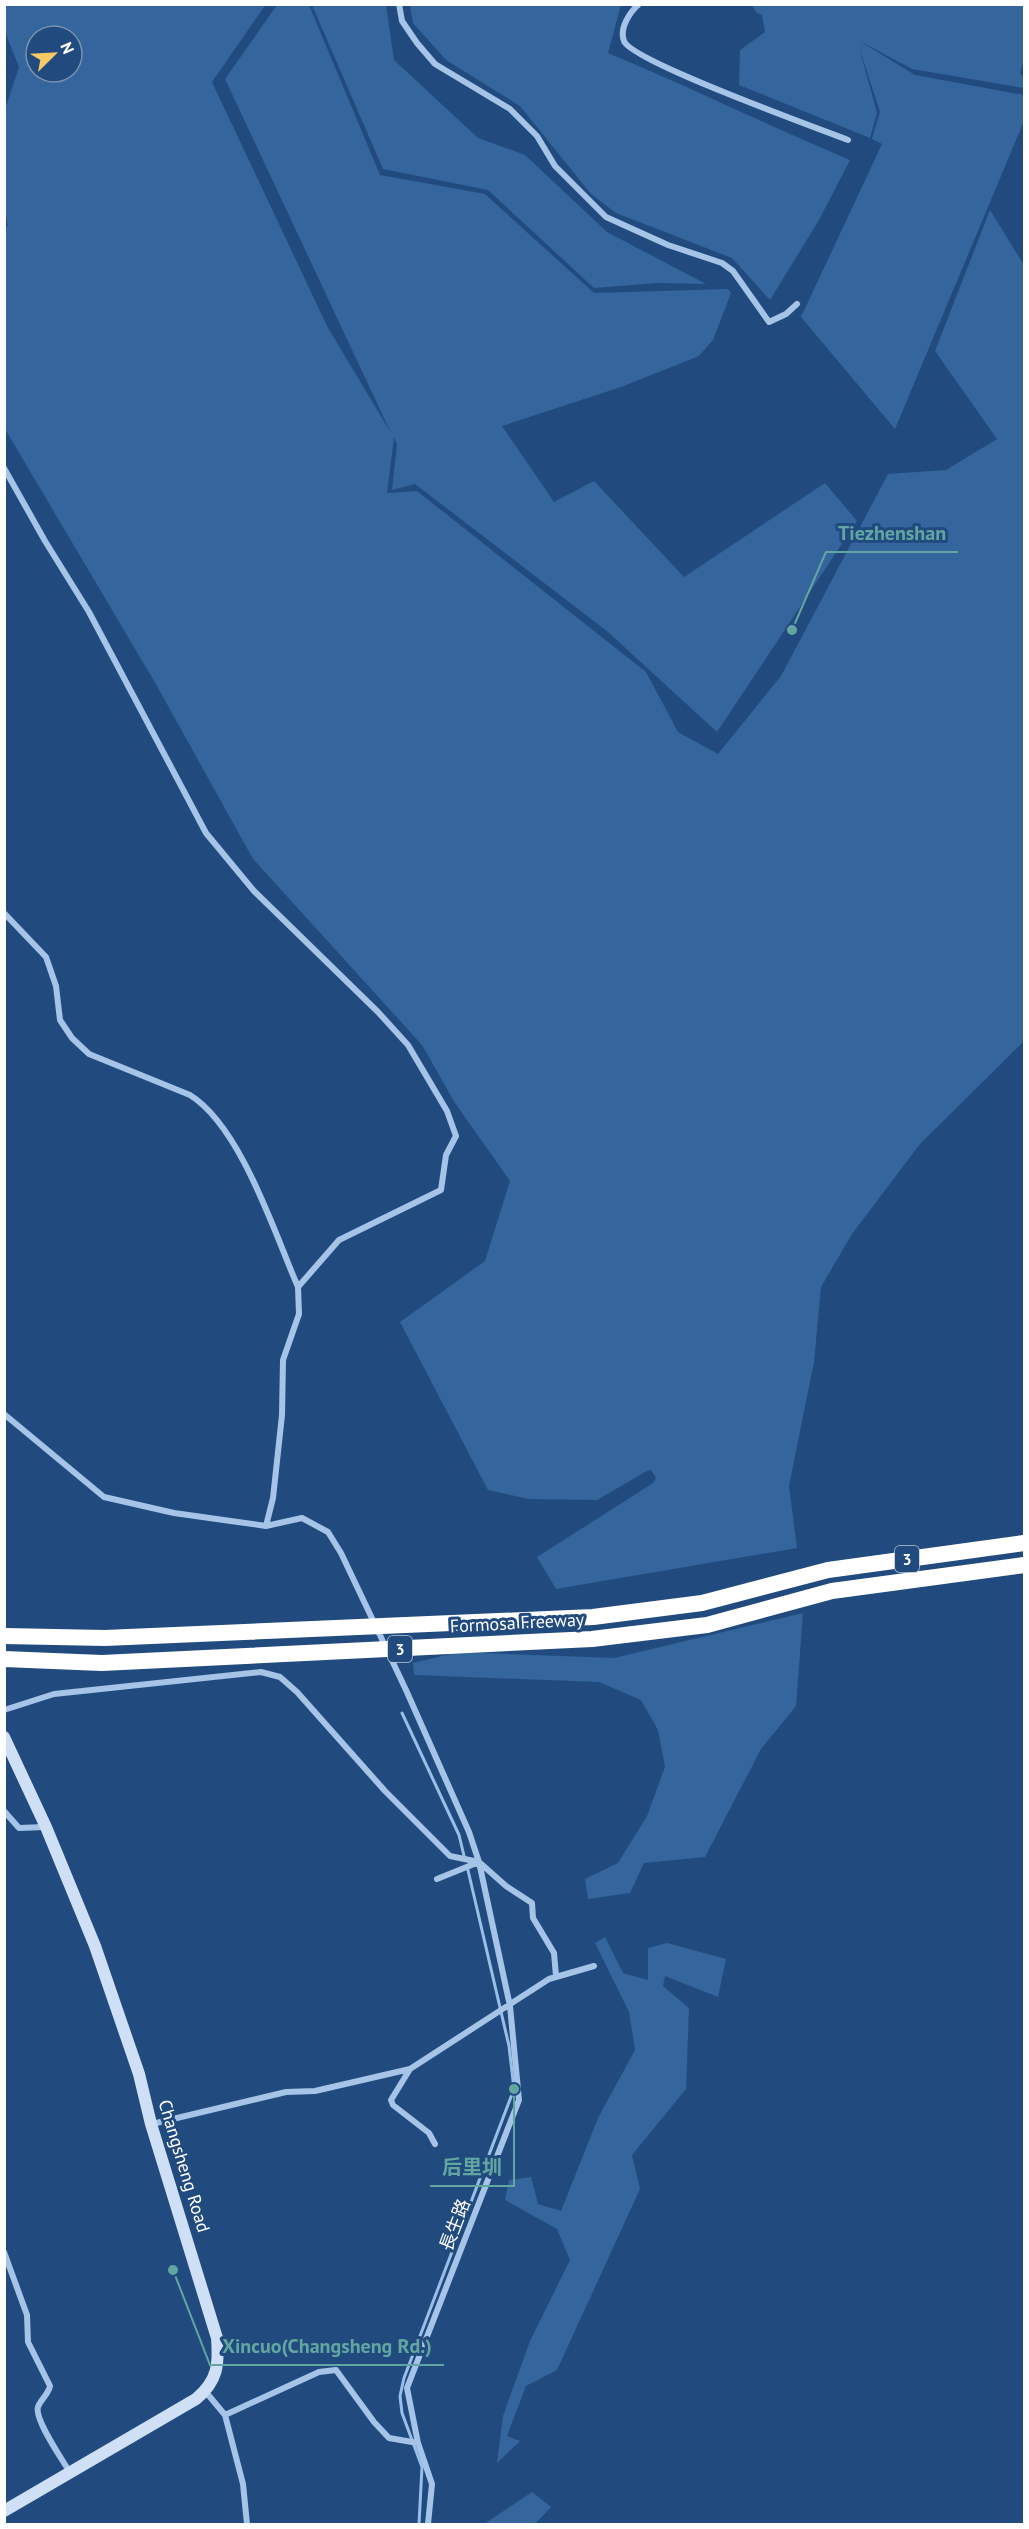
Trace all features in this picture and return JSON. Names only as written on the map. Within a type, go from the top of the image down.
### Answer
[{"type":"highway","name":"Formosa Freeway","points":[[4,1636],[105,1638],[593,1617],[702,1603],[828,1569],[1024,1543]]},
{"type":"highway","name":"Formosa Freeway","points":[[4,1659],[102,1663],[592,1640],[707,1625],[832,1591],[1024,1565]]},
{"type":"street","points":[[399,4],[402,21],[435,64],[510,109],[537,136],[555,166],[574,188],[606,217],[668,245],[722,263],[733,271],[770,322],[786,314],[797,304]]},
{"type":"street","points":[[639,4],[623,27],[623,40],[630,49],[670,69],[848,140]]},
{"type":"street","points":[[4,468],[45,542],[89,612],[206,833],[254,891],[378,1012],[408,1045],[447,1111],[456,1136],[446,1155],[441,1190],[339,1240],[298,1287]]},
{"type":"street","points":[[4,913],[46,957],[56,986],[60,1020],[72,1038],[89,1054],[190,1095],[201,1102],[240,1151],[298,1287],[299,1314],[283,1360],[282,1415],[273,1497],[266,1526],[174,1513],[104,1497],[4,1414]]},
{"type":"street","name":"長生路","points":[[266,1526],[302,1518],[328,1532],[341,1553],[406,1690],[469,1832],[479,1862],[510,2006],[519,2100],[407,2388],[418,2443],[432,2484],[428,2524]]},
{"type":"street","points":[[4,1710],[54,1694],[261,1672],[280,1677],[297,1692],[385,1791],[450,1856],[479,1862],[506,1886],[532,1903],[532,1918],[554,1953],[556,1976]]},
{"type":"street","name":"Changsheng Road","points":[[4,1737],[46,1827],[95,1946],[139,2074],[151,2124],[217,2338],[218,2367],[206,2391]]},
{"type":"street","points":[[4,1811],[19,1828],[46,1827]]},
{"type":"street","points":[[437,1879],[479,1862]]},
{"type":"street","points":[[151,2124],[286,2092],[315,2091],[410,2069],[556,1976],[594,1966]]},
{"type":"street","points":[[410,2069],[391,2100],[393,2105],[429,2133],[435,2144]]},
{"type":"street","points":[[4,2252],[27,2315],[28,2342],[50,2386],[48,2395],[38,2407],[38,2417],[69,2471]]},
{"type":"street","points":[[225,2415],[319,2372],[336,2370],[374,2422],[389,2438],[418,2443]]},
{"type":"street","points":[[4,2511],[206,2391],[225,2415],[243,2484],[247,2524]]},
{"type":"shaded area","points":[[266,4],[212,82],[327,326],[391,433],[225,79],[277,5],[309,5],[380,175],[485,194],[594,293],[728,289],[731,293],[713,340],[699,356],[621,387],[502,426],[554,502],[594,481],[684,577],[825,483],[857,521],[717,732],[608,632],[415,484],[392,490],[397,444],[394,437],[387,493],[417,491],[646,672],[678,732],[718,754],[781,676],[888,474],[946,470],[997,439],[935,351],[990,210],[1024,265],[1024,1041],[920,1144],[852,1234],[821,1287],[814,1362],[789,1486],[797,1548],[556,1589],[537,1557],[653,1483],[656,1478],[651,1470],[647,1471],[597,1500],[529,1499],[488,1490],[400,1322],[485,1261],[510,1181],[455,1103],[422,1045],[253,859],[157,686],[5,429],[5,225],[8,227],[4,205],[5,109],[19,67],[5,32],[5,5]]},
{"type":"shaded area","points":[[1020,4],[1024,6],[1024,58],[1020,73],[1024,78],[1024,88],[912,69],[858,40],[915,75],[1024,95],[1024,121],[895,429],[801,317],[882,144],[872,139],[880,112],[859,47],[877,113],[870,138],[739,85],[740,50],[765,32],[762,15],[757,13],[752,5]]},
{"type":"shaded area","points":[[312,5],[386,5],[394,60],[478,138],[525,155],[607,232],[706,284],[656,283],[594,288],[488,190],[383,169]]},
{"type":"shaded area","points":[[410,5],[621,5],[608,53],[850,160],[819,220],[770,300],[732,258],[616,213],[591,194],[520,106],[446,60],[413,23]]},
{"type":"shaded area","points":[[803,1613],[796,1706],[761,1749],[705,1857],[644,1863],[630,1893],[588,1899],[585,1879],[618,1863],[647,1816],[665,1767],[658,1730],[641,1700],[599,1682],[414,1675],[413,1663],[459,1652],[614,1658]]},
{"type":"shaded area","points":[[605,1937],[623,1973],[648,1980],[648,1948],[667,1943],[726,1959],[718,1997],[665,1976],[663,1986],[689,2008],[686,2089],[632,2155],[640,2189],[557,2370],[526,2386],[507,2436],[520,2441],[497,2463],[503,2416],[530,2341],[570,2260],[557,2229],[505,2200],[509,2180],[531,2177],[538,2204],[561,2211],[598,2118],[635,2050],[629,2012],[595,1943]]},
{"type":"shaded area","points":[[532,2492],[551,2507],[535,2524],[484,2524]]},
{"type":"waterway","points":[[402,1713],[459,1835],[465,1860]]},
{"type":"waterway","points":[[419,2524],[422,2467],[402,2413],[400,2396],[404,2378],[514,2089],[509,2046],[467,1866]]},
{"type":"place","name":"Tiezhenshan","points":[[792,630]]},
{"type":"place","name":"后里圳","points":[[514,2089]]},
{"type":"place","name":"Xincuo(Changsheng Rd.)","points":[[173,2270]]}]
